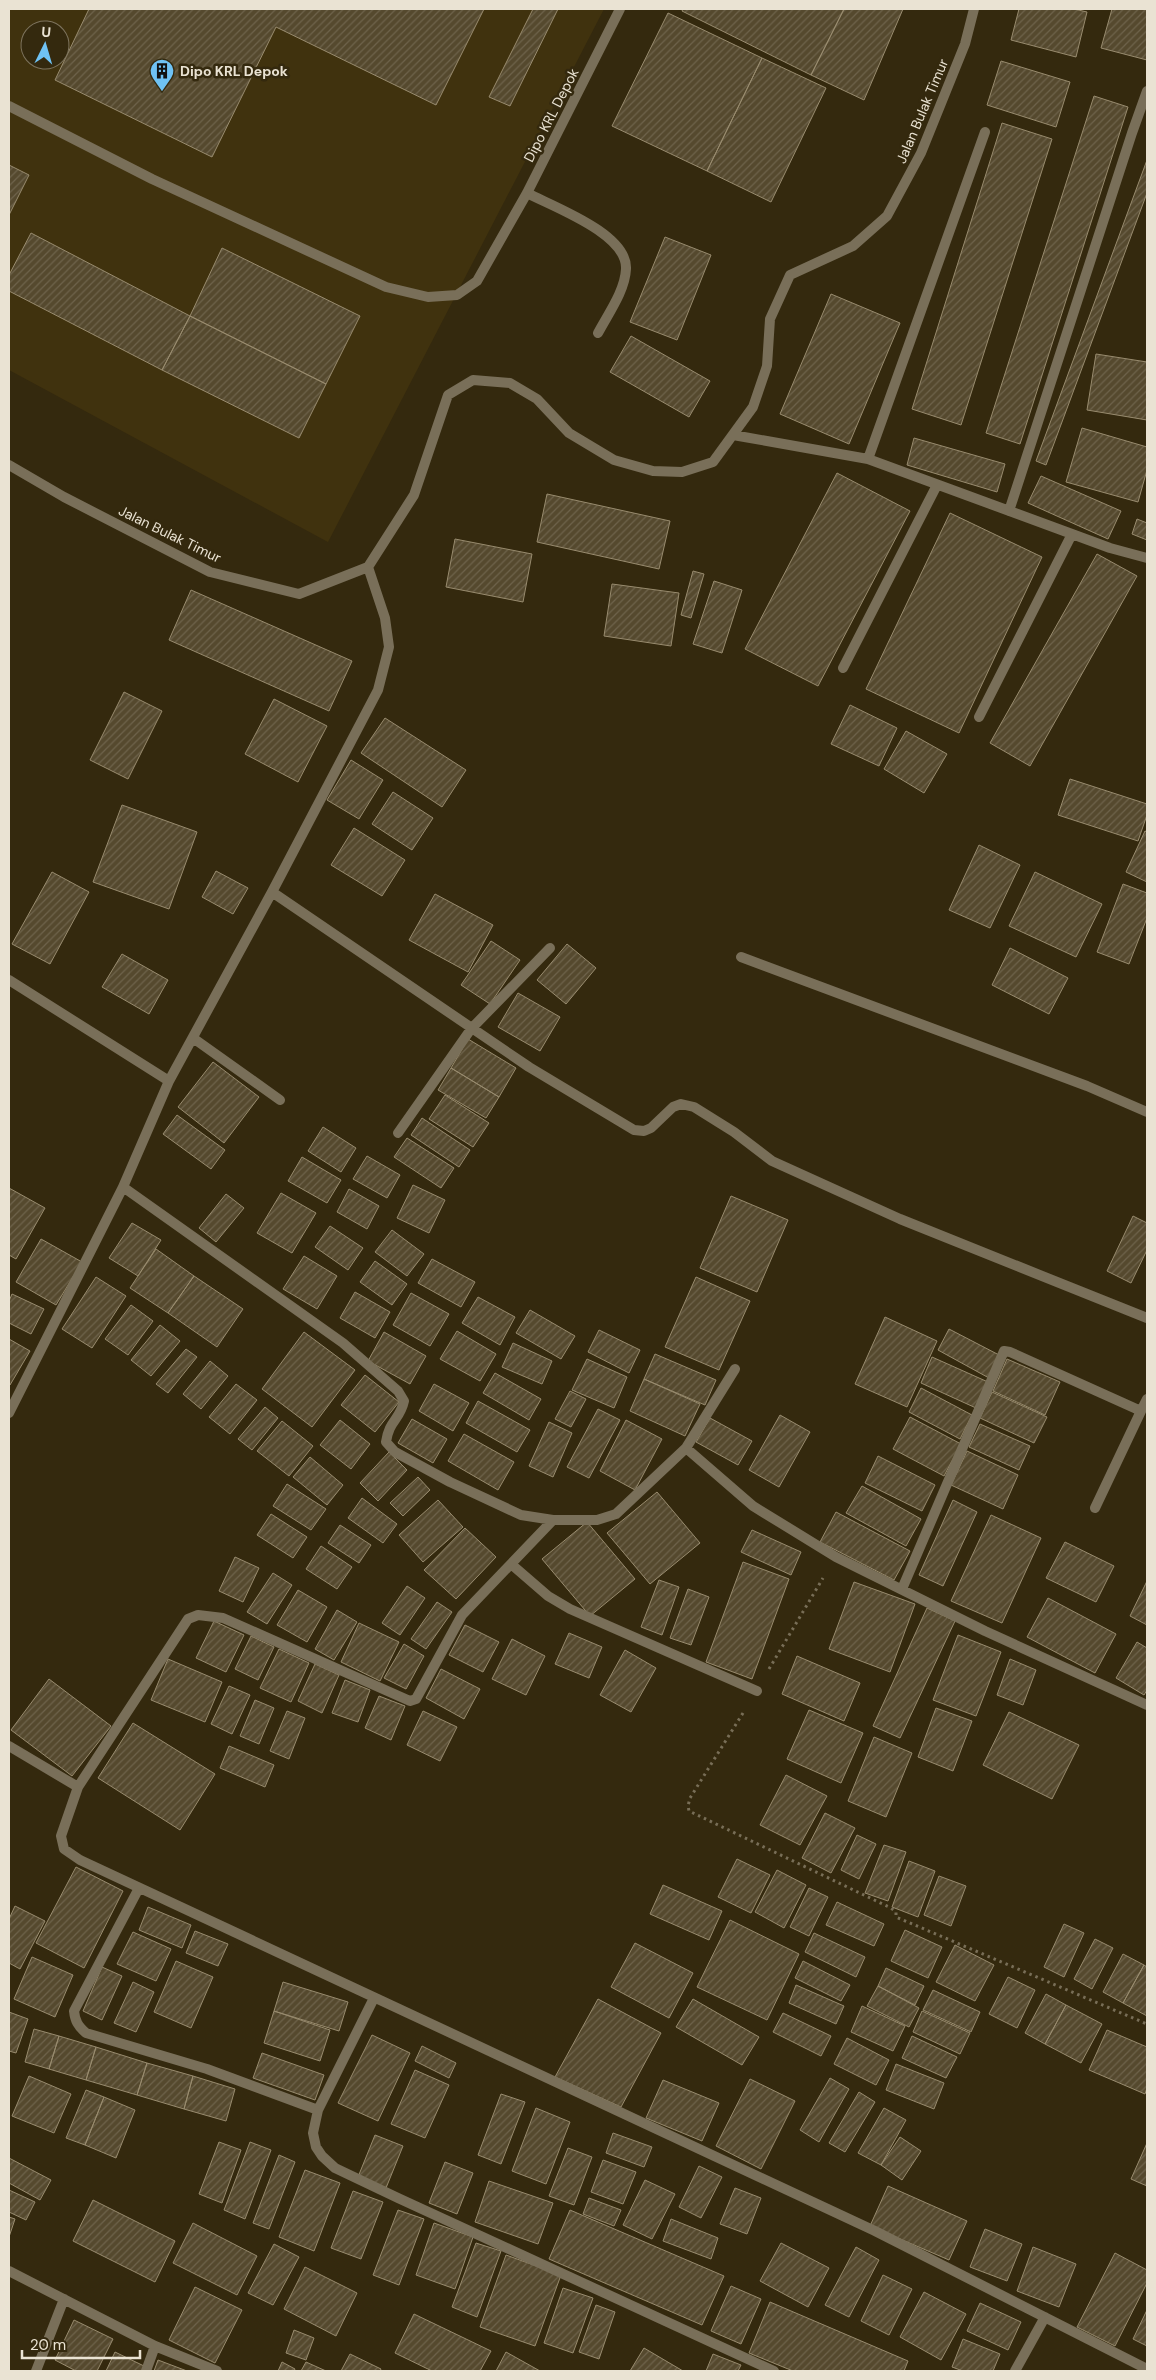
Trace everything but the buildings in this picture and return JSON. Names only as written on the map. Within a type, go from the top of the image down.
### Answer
[{"type":"street","name":"Dipo KRL Depok","points":[[9,106],[152,179],[386,287],[428,298],[456,295],[477,281],[527,193],[620,9]]},
{"type":"street","name":"Jalan Bulak Timur","points":[[9,465],[64,496],[210,572],[299,594],[368,567],[414,494],[448,395],[473,380],[510,383],[537,399],[569,433],[614,460],[653,471],[682,472],[713,462],[753,407],[767,366],[770,319],[790,275],[853,246],[887,216],[921,153],[965,44],[974,9]]},
{"type":"street","points":[[1008,511],[1147,91]]},
{"type":"street","points":[[868,459],[985,132]]},
{"type":"street","points":[[527,193],[603,232],[616,243],[624,254],[626,268],[623,284],[598,333]]},
{"type":"street","points":[[733,435],[868,459],[1110,548],[1147,558]]},
{"type":"street","points":[[844,668],[937,485]]},
{"type":"street","points":[[979,718],[1072,534]]},
{"type":"street","points":[[9,1413],[123,1186],[169,1081],[272,892],[378,690],[388,647],[385,618],[368,567]]},
{"type":"street","points":[[272,892],[529,1068],[634,1130],[644,1131],[650,1128],[673,1107],[681,1104],[694,1107],[734,1132],[772,1160],[900,1219],[1147,1318]]},
{"type":"street","points":[[398,1133],[471,1029],[550,948]]},
{"type":"street","points":[[741,957],[1087,1086],[1147,1112]]},
{"type":"street","points":[[9,980],[169,1081]]},
{"type":"street","points":[[192,1038],[280,1100]]},
{"type":"street","points":[[123,1186],[343,1343],[398,1391],[404,1401],[402,1412],[388,1428],[386,1442],[395,1452],[450,1482],[521,1515],[553,1520],[597,1520],[616,1514],[686,1448],[735,1369]]},
{"type":"street","points":[[902,1589],[1004,1351],[1141,1411]]},
{"type":"street","points":[[1095,1508],[1147,1399]]},
{"type":"street","points":[[686,1448],[753,1506],[836,1557],[985,1631],[1147,1706]]},
{"type":"street","points":[[553,1520],[462,1615],[416,1699],[410,1701],[223,1618],[198,1615],[188,1620],[78,1787],[61,1836],[64,1849],[80,1860],[139,1888],[875,2231],[1147,2369]]},
{"type":"street","points":[[511,1564],[548,1596],[570,1609],[757,1691]]},
{"type":"street","points":[[9,1746],[78,1787]]},
{"type":"street","points":[[139,1888],[74,2010],[75,2020],[79,2027],[86,2032],[207,2069],[318,2110]]},
{"type":"street","points":[[374,1998],[318,2110],[313,2133],[316,2147],[322,2156],[335,2168],[774,2371]]},
{"type":"street","points":[[9,2271],[155,2346],[217,2371]]},
{"type":"street","points":[[36,2371],[64,2299]]},
{"type":"street","points":[[1015,2371],[1045,2317]]},
{"type":"street","points":[[146,2371],[155,2346]]},
{"type":"path","points":[[836,1557],[757,1691],[690,1798],[689,1811],[891,1908],[896,1912],[896,1917],[1147,2024]]},
{"type":"shaded area","points":[[9,9],[604,9],[328,542],[9,370]]},
{"type":"place","name":"Dipo KRL Depok","points":[[162,92]]}]
